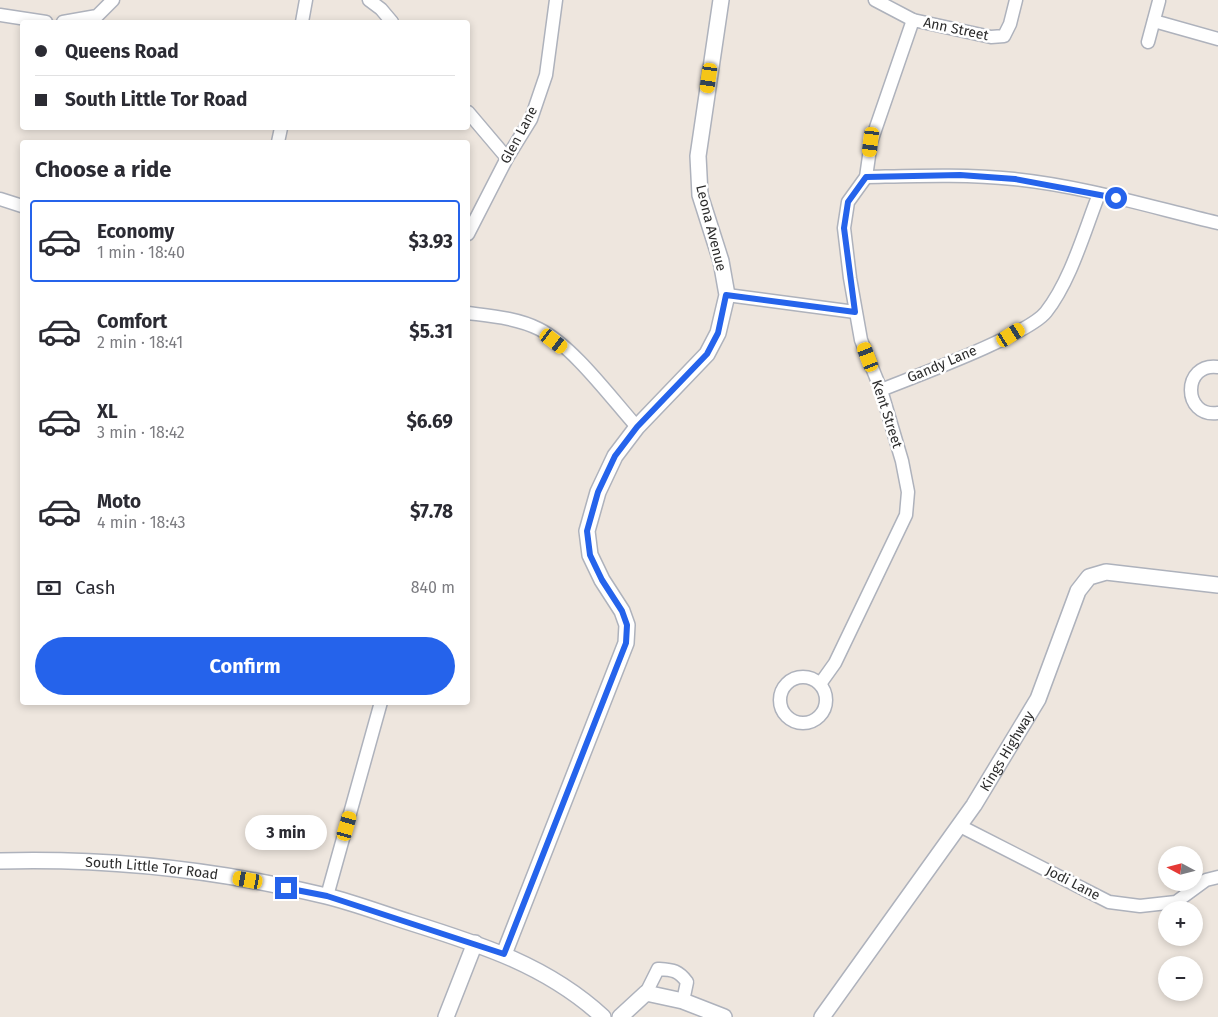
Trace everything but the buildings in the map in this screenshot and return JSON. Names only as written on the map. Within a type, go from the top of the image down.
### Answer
[{"type":"street","points":[[74,20],[97,16],[113,0]]},
{"type":"street","points":[[302,20],[306,0]]},
{"type":"street","points":[[369,0],[382,9],[390,20]]},
{"type":"street","name":"Glen Lane","points":[[470,230],[507,158],[531,120],[546,75],[556,0]]},
{"type":"street","name":"Leona Avenue","points":[[504,954],[626,643],[627,625],[622,611],[602,580],[590,555],[587,531],[598,492],[615,456],[637,427],[707,354],[718,333],[726,295],[721,261],[700,195],[698,156],[721,0]]},
{"type":"street","name":"Ann Street","points":[[875,0],[914,20],[991,37],[1004,36],[1010,24],[1016,0]]},
{"type":"street","points":[[1148,42],[1160,0]]},
{"type":"street","points":[[0,15],[33,20]]},
{"type":"street","name":"Kent Street","points":[[820,684],[835,663],[906,515],[908,492],[902,461],[881,390],[861,340],[855,312],[844,228],[848,202],[866,177],[871,142],[914,20]]},
{"type":"street","points":[[1154,21],[1218,39]]},
{"type":"street","points":[[470,114],[507,158]]},
{"type":"street","points":[[866,177],[960,175],[1015,179],[1098,194],[1218,224]]},
{"type":"street","name":"Gandy Lane","points":[[881,390],[1011,335],[1044,315],[1060,292],[1098,194]]},
{"type":"street","points":[[0,199],[20,205]]},
{"type":"street","points":[[726,295],[855,312]]},
{"type":"street","points":[[470,312],[507,319],[539,329],[570,352],[637,427]]},
{"type":"street","points":[[1218,367],[1206,368],[1198,372],[1191,382],[1190,392],[1192,400],[1200,409],[1218,413]]},
{"type":"street","name":"Kings Highway","points":[[822,1017],[960,826],[997,768],[1038,699],[1074,597],[1089,577],[1097,573],[1111,572],[1218,585]]},
{"type":"street","points":[[327,896],[380,705]]},
{"type":"street","name":"Jodi Lane","points":[[960,826],[1109,902],[1140,906],[1176,902],[1206,880],[1218,877]]},
{"type":"street","name":"South Little Tor Road","points":[[0,860],[70,860],[143,864],[208,873],[327,896],[504,954],[545,975],[583,999],[603,1017]]},
{"type":"street","points":[[446,1017],[475,943]]},
{"type":"street","points":[[620,1017],[646,993],[658,970],[680,972],[687,982],[683,1002]]},
{"type":"street","points":[[646,993],[683,1002],[724,1017]]},
{"type":"route","points":[[286,888],[327,896],[504,954],[626,643],[627,625],[622,611],[602,580],[590,555],[587,531],[598,492],[615,456],[637,427],[707,354],[718,333],[726,295],[855,312],[844,228],[848,202],[866,177],[960,175],[1015,179],[1116,198]]}]
